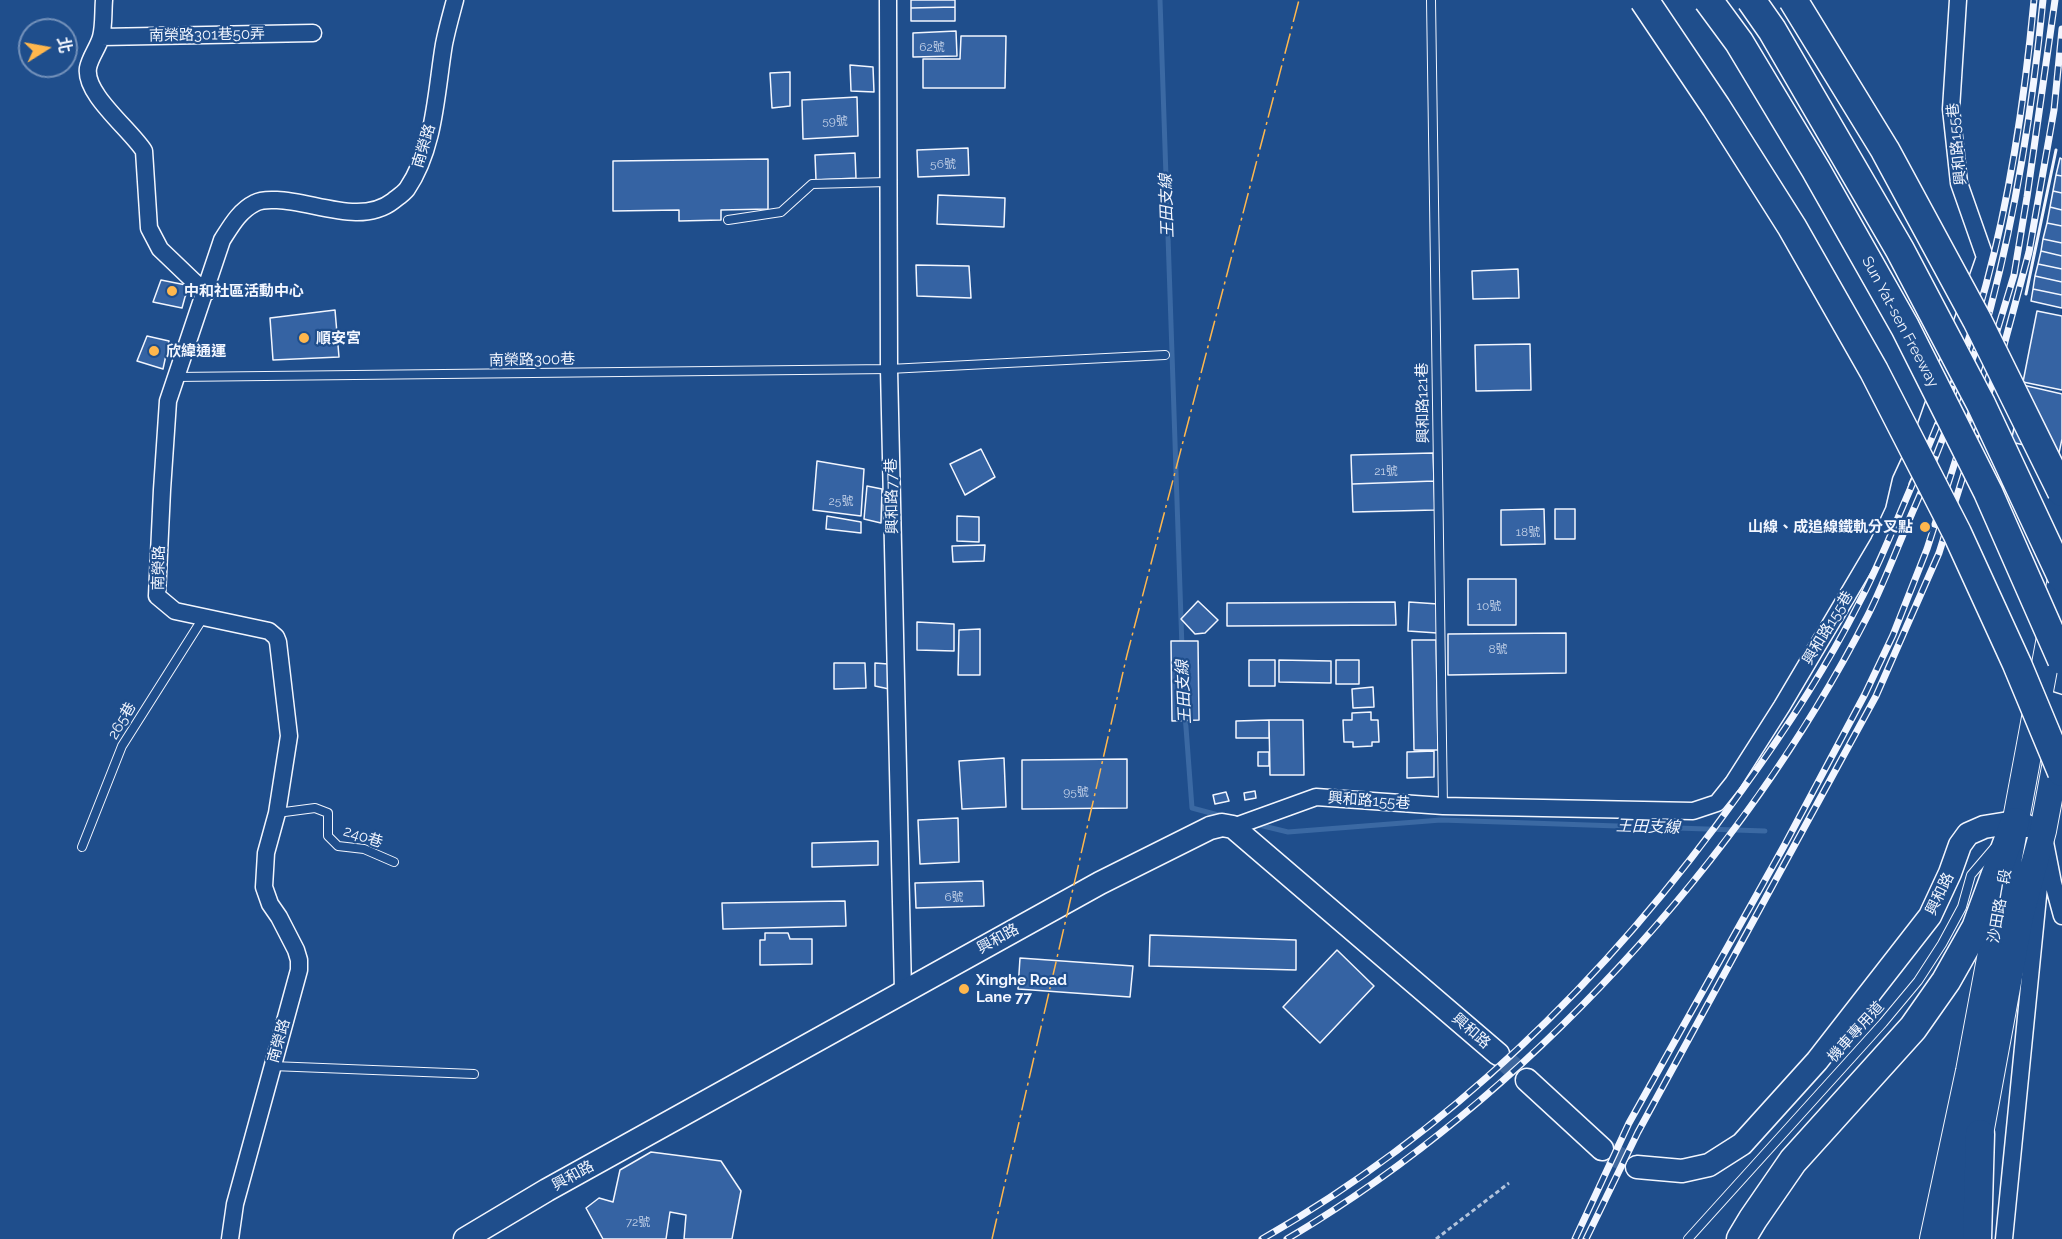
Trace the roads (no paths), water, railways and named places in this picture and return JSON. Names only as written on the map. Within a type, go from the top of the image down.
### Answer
[{"type":"highway","points":[[1644,0],[1716,107],[1792,227],[1874,371],[1957,533],[2017,664],[2062,772]]},
{"type":"highway","name":"Sun Yat-sen Freeway","points":[[1708,0],[1739,42],[1816,170],[1905,327],[1988,492],[2062,660]]},
{"type":"highway","points":[[1751,0],[1772,30],[1900,250],[1981,404],[2062,575]]},
{"type":"highway","points":[[1793,0],[1885,150],[1977,320],[2062,492]]},
{"type":"highway","points":[[1741,1239],[1793,1161],[1914,1028],[1946,981],[1976,928],[2015,822]]},
{"type":"highway","points":[[1977,1239],[1980,1134]]},
{"type":"main road","name":"沙田路一段","points":[[1933,1239],[1969,1071],[2015,822],[2050,706],[2062,575]]},
{"type":"main road","name":"沙田路一段","points":[[1957,1239],[1980,1134],[2020,917],[2043,831],[2062,730]]},
{"type":"street","points":[[104,0],[101,37],[88,69],[91,84],[97,97],[144,151],[149,228],[159,249],[206,293]]},
{"type":"street","name":"南榮路","points":[[230,1239],[235,1204],[299,970],[299,960],[279,917],[270,904],[264,887],[266,854],[278,813],[289,736],[276,637],[269,631],[175,611],[157,596],[168,401],[222,240],[236,218],[255,203],[266,200],[289,200],[354,212],[382,207],[405,192],[422,163],[455,0]]},
{"type":"street","name":"興和路77巷","points":[[888,0],[889,369],[903,991]]},
{"type":"street","name":"興和路155巷","points":[[1234,827],[1316,797],[1443,806],[1692,812],[1717,803],[1734,783],[1782,706],[1879,542],[1894,510],[1901,480],[1926,426],[1985,257],[1959,183],[1951,109],[1958,0]]},
{"type":"street","name":"南榮路301巷50弄","points":[[101,37],[313,33]]},
{"type":"street","name":"興和路","points":[[1637,1167],[1682,1171],[1709,1165],[1742,1144],[1817,1061],[1930,916],[1960,845],[1968,834],[1984,827],[2015,822],[2043,831]]},
{"type":"street","name":"興和路","points":[[465,1239],[547,1190],[1100,883],[1200,833],[1222,825],[1234,827],[1497,1054]]},
{"type":"street","points":[[2043,831],[2062,916]]},
{"type":"street","name":"沙田路一段","points":[[2004,1239],[2043,831]]},
{"type":"street","points":[[1527,1080],[1602,1149]]},
{"type":"lane","name":"興和路121巷","points":[[1431,0],[1443,806]]},
{"type":"lane","points":[[728,220],[781,212],[812,184],[887,182]]},
{"type":"lane","name":"南榮路300巷","points":[[176,377],[889,369],[1165,355]]},
{"type":"lane","name":"265巷","points":[[82,847],[122,746],[203,618]]},
{"type":"lane","name":"240巷","points":[[278,813],[315,808],[328,813],[328,836],[338,846],[364,849],[394,862]]},
{"type":"lane","name":"機車專用道","points":[[1688,1239],[1875,1032],[1918,981],[1962,908],[1971,876],[2015,822]]},
{"type":"lane","points":[[272,1066],[474,1074]]},
{"type":"waterway","name":"王田支線","points":[[1160,0],[1182,648]]},
{"type":"waterway","name":"王田支線","points":[[1185,714],[1192,808],[1222,816]]},
{"type":"waterway","name":"王田支線","points":[[1255,824],[1288,832],[1441,820],[1765,831]]},
{"type":"tunnel","points":[[1498,1054],[1527,1080]]},
{"type":"tunnel","points":[[1602,1149],[1637,1167]]},
{"type":"railway","points":[[1262,1239],[1333,1196],[1400,1148],[1465,1096],[1526,1041],[1585,982],[1640,921],[1693,856],[1758,768],[1804,699],[1833,651],[1879,562],[1941,416],[1970,338],[1995,250],[2010,179],[2034,0]]},
{"type":"railway","points":[[1287,1239],[1375,1182],[1460,1117],[1542,1044],[1620,966],[1692,883],[1758,796],[1817,707],[1881,588],[1937,454],[1986,322],[2009,230],[2023,154],[2043,0]]},
{"type":"railway","points":[[1575,1239],[1629,1123],[1784,846],[1865,694],[1893,635],[1927,549],[2014,275],[2055,0]]},
{"type":"railway","points":[[1586,1239],[1638,1132],[1876,696],[1939,553],[2003,349],[2029,252],[2054,110],[2062,29]]},
{"type":"place","name":"中和社區活動中心","points":[[172,291]]},
{"type":"place","name":"順安宮","points":[[304,338]]},
{"type":"place","name":"欣緯通運","points":[[154,351]]},
{"type":"place","name":"山線、成追線鐵軌分叉點","points":[[1925,527]]},
{"type":"place","name":"Xinghe Road Lane 77","points":[[964,989]]}]
